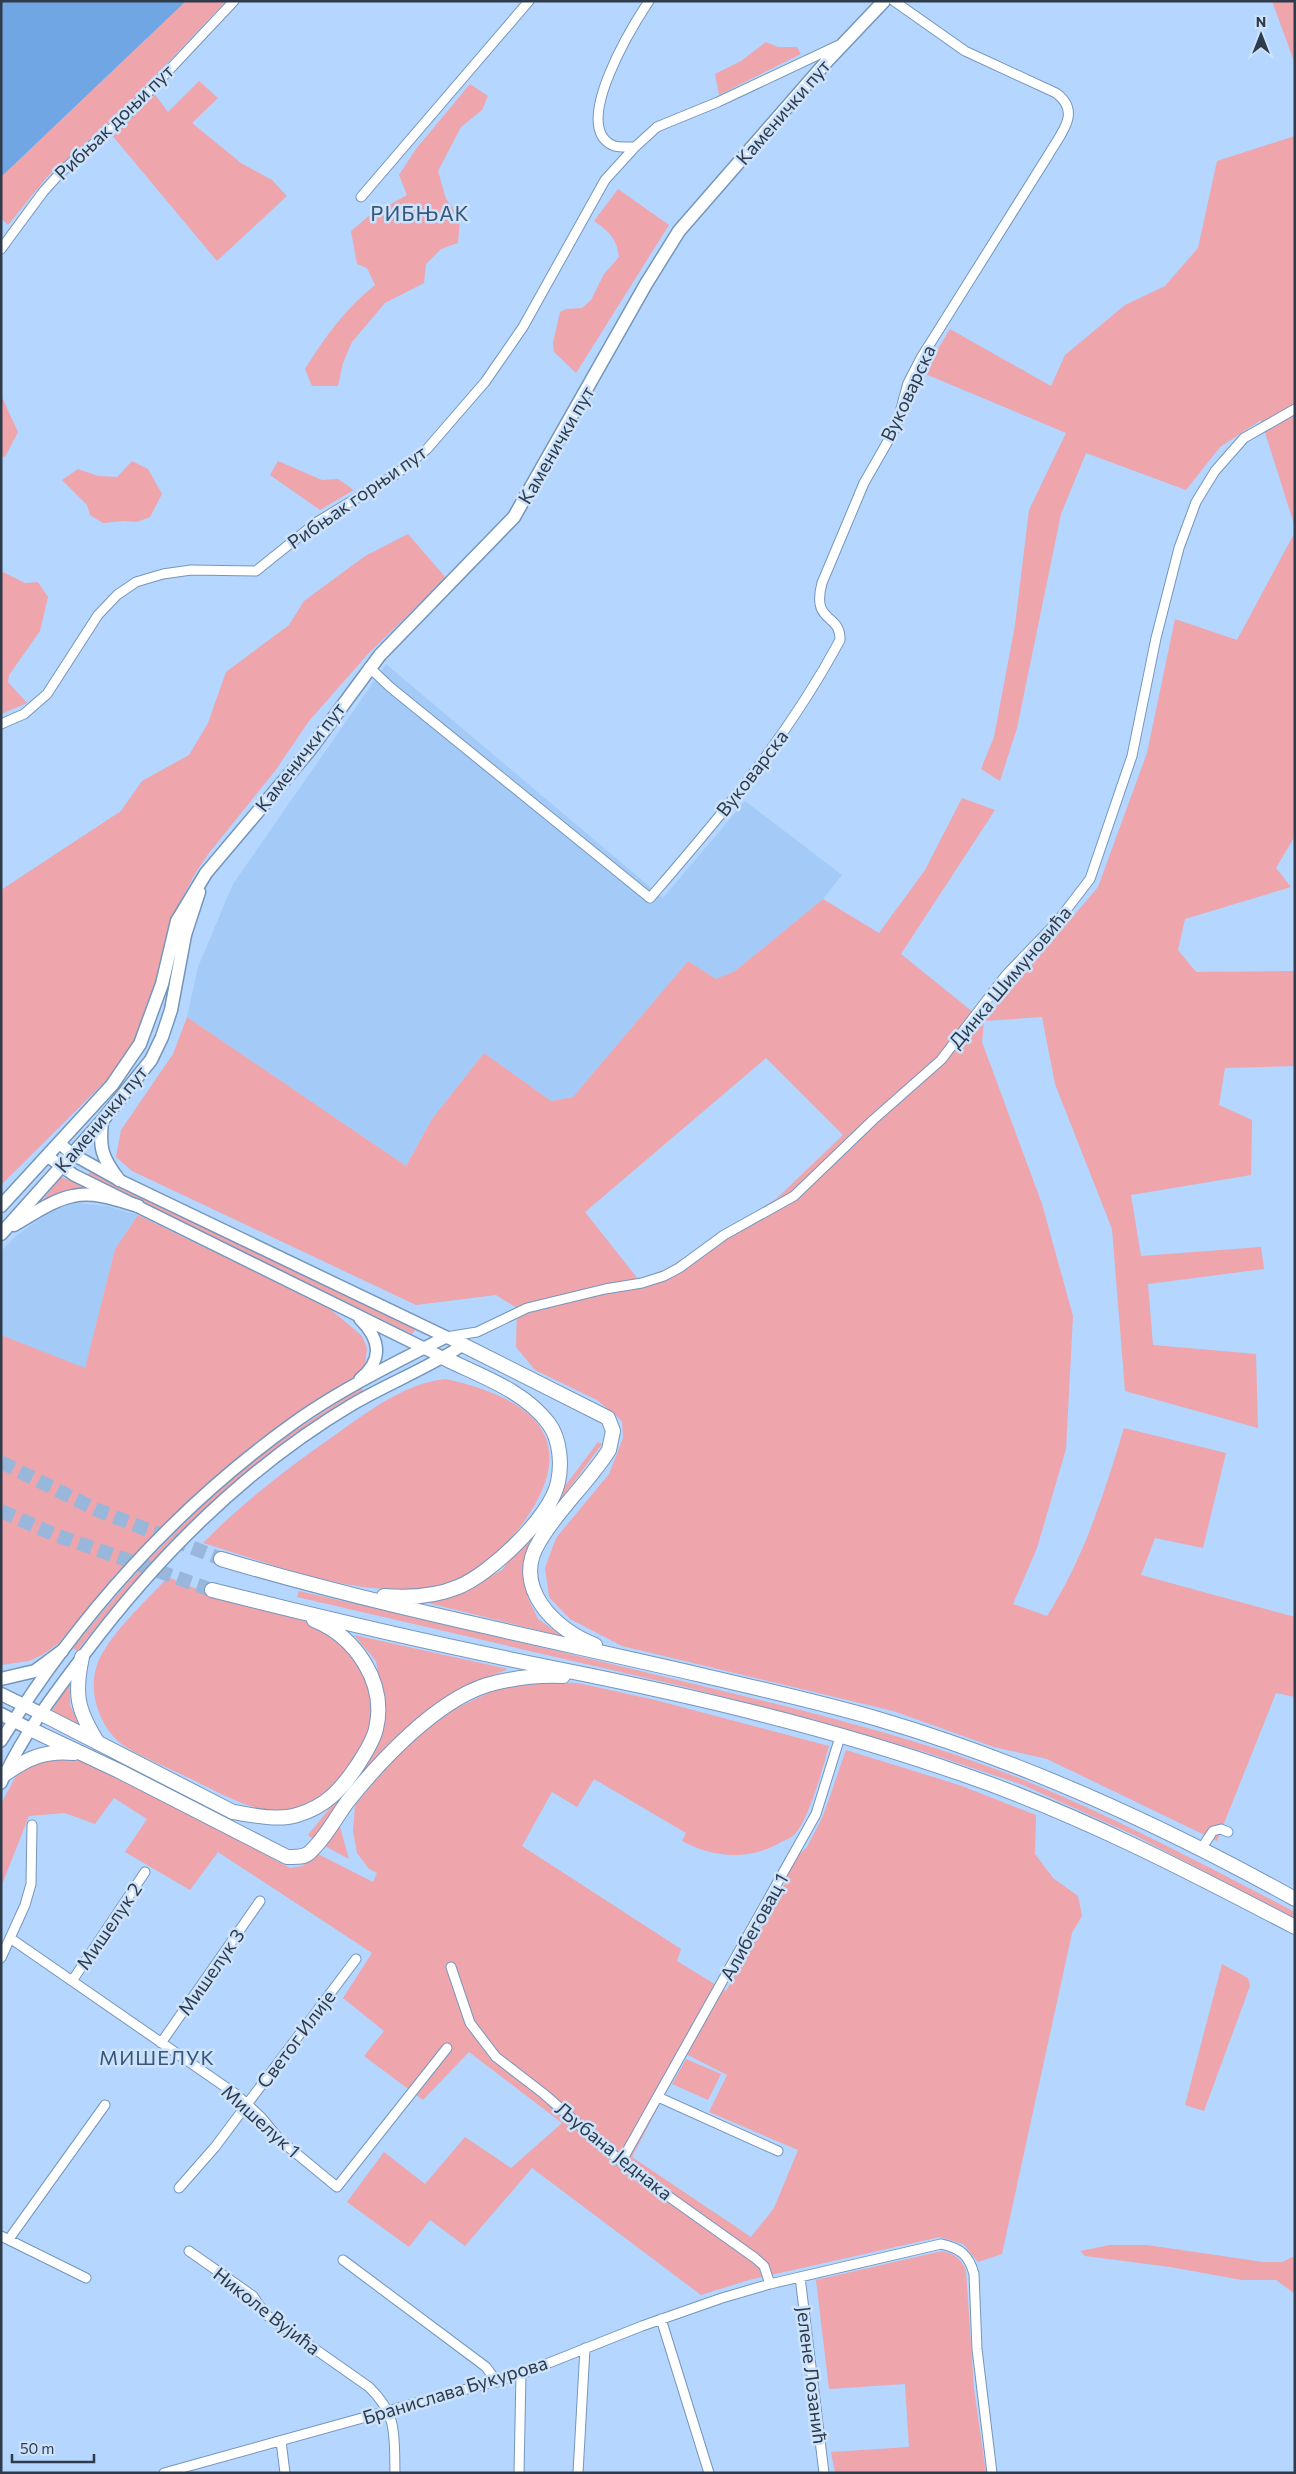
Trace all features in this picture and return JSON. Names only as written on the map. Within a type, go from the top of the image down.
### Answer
[{"type":"highway","points":[[463,1346],[573,1399],[608,1418],[612,1424],[613,1437],[609,1450],[538,1542],[533,1557],[531,1574],[539,1604],[561,1627],[589,1643],[638,1660]]},
{"type":"highway","points":[[346,1593],[400,1597],[436,1595],[459,1587],[490,1569],[526,1533],[548,1503],[558,1484],[559,1448],[550,1425],[529,1401],[444,1358]]},
{"type":"highway","points":[[220,1559],[454,1620],[813,1701],[943,1740],[1040,1775],[1201,1849],[1295,1899]]},
{"type":"highway","points":[[212,1590],[283,1608],[604,1678],[749,1712],[858,1742],[962,1774],[1033,1800],[1166,1860],[1295,1927]]},
{"type":"highway","points":[[40,1713],[233,1812],[256,1816],[295,1816],[317,1808],[335,1795],[367,1749],[376,1731],[378,1696],[366,1664],[353,1645],[322,1623],[283,1608]]},
{"type":"highway","points":[[82,1657],[77,1684],[78,1702],[88,1727],[98,1743]]},
{"type":"highway","points":[[30,1729],[85,1754],[287,1856],[302,1856],[312,1849],[349,1800],[398,1745],[448,1705],[485,1686],[518,1678],[552,1676],[604,1678]]},
{"type":"highway","points":[[3,1779],[22,1762],[40,1754],[85,1754]]},
{"type":"main road","name":"Каменички пут","points":[[1,1206],[112,1085],[140,1044],[162,984],[176,921],[206,873],[308,751],[369,668],[514,517],[646,284],[679,231],[844,42],[884,1]]},
{"type":"main road","name":"Каменички пут","points":[[3,1232],[102,1120],[151,1060],[162,1037],[171,1010],[185,935],[206,873]]},
{"type":"main road","points":[[102,1120],[100,1139],[102,1152],[106,1164],[119,1180]]},
{"type":"main road","points":[[3,1232],[50,1204],[73,1196],[92,1195],[138,1206]]},
{"type":"main road","points":[[1,1679],[34,1671],[62,1652]]},
{"type":"main road","points":[[1,1694],[40,1713]]},
{"type":"main road","points":[[1,1714],[30,1729]]},
{"type":"street","name":"Рибњак доњи пут","points":[[1,249],[43,192],[62,171],[124,117],[234,1]]},
{"type":"street","points":[[361,197],[529,1]]},
{"type":"street","points":[[635,147],[614,146],[604,140],[599,126],[599,107],[616,58],[628,32],[649,1]]},
{"type":"street","name":"Вуковарска","points":[[369,668],[650,898],[762,764],[796,716],[837,645],[840,636],[838,630],[820,609],[818,598],[850,512],[877,456],[896,427],[908,383],[921,358],[1067,123],[1069,110],[1062,98],[1056,93],[965,51],[894,1]]},
{"type":"street","name":"Рибњак горњи пут","points":[[1,724],[24,714],[47,694],[98,615],[117,596],[136,582],[163,574],[191,570],[256,571],[317,522],[367,494],[427,450],[453,421],[524,327],[605,180],[635,147],[658,128],[669,122],[718,102],[844,42]]},
{"type":"street","name":"Динка Шимуновића","points":[[446,1337],[477,1332],[527,1308],[605,1289],[642,1283],[664,1276],[679,1268],[724,1235],[794,1196],[873,1120],[941,1060],[1006,976],[1056,922],[1090,879],[1132,756],[1156,638],[1179,548],[1196,502],[1215,471],[1244,438],[1295,409]]},
{"type":"street","points":[[3,1779],[40,1713],[82,1657],[138,1586],[198,1525],[250,1479],[294,1445],[353,1404],[444,1358],[463,1346],[119,1180],[72,1154],[59,1143]]},
{"type":"street","points":[[47,1156],[60,1168],[444,1358]]},
{"type":"street","points":[[345,1392],[368,1373],[376,1356],[377,1344],[373,1335],[352,1311]]},
{"type":"street","name":"Динка Шимуновића","points":[[463,1346],[477,1332]]},
{"type":"street","points":[[1,1741],[62,1652],[122,1578],[182,1515],[296,1421],[446,1337]]},
{"type":"street","name":"Алибеговац 1","points":[[621,2162],[816,1814],[840,1737]]},
{"type":"street","points":[[1,1958],[25,1905],[31,1884],[32,1825]]},
{"type":"street","points":[[1201,1849],[1213,1831],[1221,1829],[1228,1832]]},
{"type":"street","name":"Мишелук 2","points":[[72,1981],[145,1872]]},
{"type":"street","name":"Мишелук 3","points":[[161,2042],[260,1901]]},
{"type":"street","name":"Мишелук 1","points":[[10,1938],[248,2104],[280,2140],[337,2187],[447,2048]]},
{"type":"street","name":"Светог Илије","points":[[179,2188],[215,2147],[356,1959]]},
{"type":"street","name":"Љубана Једнака","points":[[450,1967],[470,2023],[478,2036],[496,2057],[544,2094],[621,2162],[755,2258],[764,2266],[770,2284]]},
{"type":"street","points":[[658,2097],[778,2151]]},
{"type":"street","points":[[86,2278],[5,2238],[106,2105]]},
{"type":"street","name":"Бранислава Букурова","points":[[164,2473],[497,2382],[661,2319],[770,2284],[941,2244],[962,2252],[971,2264],[974,2274],[978,2358],[992,2473]]},
{"type":"street","name":"Николе Вујића","points":[[189,2251],[253,2296],[265,2314],[369,2387],[389,2411]]},
{"type":"street","points":[[343,2260],[486,2367],[497,2382]]},
{"type":"street","name":"Јелене Лозанић","points":[[800,2277],[824,2473]]},
{"type":"street","points":[[661,2319],[709,2473]]},
{"type":"street","points":[[578,2473],[585,2348]]},
{"type":"street","points":[[519,2473],[521,2374]]},
{"type":"street","points":[[389,2411],[393,2426],[395,2473]]},
{"type":"street","points":[[281,2441],[285,2473]]},
{"type":"shaded area","points":[[1,1],[186,1],[1,177]]},
{"type":"shaded area","points":[[186,1],[226,1],[120,113],[47,177],[8,225],[1,218],[1,177]]},
{"type":"shaded area","points":[[1272,1],[1295,1],[1295,64]]},
{"type":"shaded area","points":[[766,42],[778,47],[797,47],[801,54],[719,95],[715,74],[741,61]]},
{"type":"shaded area","points":[[199,81],[218,98],[192,123],[241,163],[272,180],[287,196],[217,261],[111,134],[153,92],[168,112]]},
{"type":"shaded area","points":[[470,84],[488,96],[482,110],[461,127],[438,171],[446,199],[460,219],[458,243],[441,249],[426,264],[424,283],[385,303],[352,342],[343,363],[338,386],[312,386],[305,369],[336,324],[375,285],[367,268],[357,264],[351,231],[369,216],[407,195],[399,175],[416,149]]},
{"type":"shaded area","points":[[1295,136],[1295,527],[1261,420],[1220,447],[1186,490],[1086,453],[1061,514],[1017,728],[1000,781],[981,769],[994,737],[1015,625],[1029,510],[1066,433],[923,373],[950,329],[1051,386],[1065,355],[1125,305],[1165,286],[1198,248],[1217,161]]},
{"type":"shaded area","points":[[618,189],[669,225],[576,373],[554,352],[553,343],[560,312],[566,309],[582,308],[591,300],[604,274],[619,257],[614,240],[604,228],[594,221]]},
{"type":"shaded area","points":[[1,395],[18,432],[5,457],[1,456]]},
{"type":"shaded area","points":[[132,461],[148,469],[162,494],[150,517],[137,522],[103,523],[90,515],[87,505],[62,480],[78,469],[98,476],[117,477]]},
{"type":"shaded area","points":[[278,461],[322,480],[338,479],[354,490],[320,510],[270,475]]},
{"type":"shaded area","points":[[1295,532],[1295,836],[1276,868],[1291,887],[1185,919],[1178,950],[1196,972],[1295,971],[1295,1066],[1225,1068],[1219,1105],[1252,1120],[1251,1175],[1131,1195],[1141,1256],[1261,1247],[1264,1269],[1148,1284],[1153,1345],[1256,1354],[1258,1428],[1125,1391],[1112,1229],[1055,1084],[1042,1017],[984,1021],[1098,887],[1147,753],[1175,619],[1237,640]]},
{"type":"shaded area","points":[[408,534],[446,578],[368,654],[309,721],[275,771],[209,853],[196,872],[172,917],[170,935],[141,1038],[112,1075],[1,1185],[1,890],[121,811],[142,781],[189,755],[208,723],[226,672],[289,625],[304,601],[365,556]]},
{"type":"shaded area","points":[[1,571],[25,583],[38,582],[48,597],[40,631],[9,675],[8,682],[27,703],[1,714]]},
{"type":"shaded area","points":[[386,664],[663,898],[745,801],[842,875],[823,899],[735,971],[716,979],[688,961],[573,1097],[551,1101],[484,1053],[432,1119],[406,1166],[187,1017],[198,967],[233,884]]},
{"type":"shaded area","points":[[962,798],[995,810],[901,954],[984,1021],[982,1042],[1042,1204],[1073,1316],[1066,1449],[1037,1548],[1013,1604],[1047,1616],[1072,1571],[1092,1525],[1124,1428],[1226,1453],[1203,1548],[1155,1538],[1141,1575],[1295,1617],[1295,1697],[1276,1693],[1217,1841],[1047,1759],[994,1747],[893,1711],[622,1646],[570,1619],[549,1597],[545,1568],[556,1538],[609,1474],[623,1438],[622,1421],[597,1400],[535,1370],[516,1347],[517,1308],[496,1295],[416,1305],[132,1171],[116,1157],[121,1130],[173,1054],[187,1017],[406,1166],[432,1119],[484,1053],[551,1101],[573,1097],[688,961],[716,979],[735,971],[823,899],[879,933],[925,870]],"holes":[[[766,1058],[843,1135],[776,1199],[666,1269],[638,1279],[585,1212]]]},
{"type":"shaded area","points":[[90,1172],[416,1329],[412,1334],[87,1176]]},
{"type":"shaded area","points":[[61,1177],[97,1191],[58,1193],[41,1202]]},
{"type":"shaded area","points":[[76,1203],[107,1206],[138,1215],[115,1249],[85,1369],[1,1335],[1,1251],[17,1235],[53,1210]]},
{"type":"shaded area","points":[[138,1215],[329,1308],[362,1336],[367,1348],[365,1365],[338,1392],[178,1514],[116,1574],[59,1643],[42,1655],[29,1661],[1,1665],[1,1335],[85,1368],[115,1249]]},
{"type":"shaded area","points":[[446,1379],[479,1388],[507,1400],[528,1414],[542,1431],[549,1451],[548,1474],[537,1501],[509,1541],[481,1567],[459,1580],[434,1587],[405,1589],[375,1588],[317,1578],[203,1543],[266,1486],[361,1417],[402,1392],[416,1386]]},
{"type":"shaded area","points":[[361,1388],[363,1391],[303,1430],[241,1477],[191,1523],[143,1572],[77,1651],[73,1648],[149,1559],[216,1492],[276,1444]]},
{"type":"shaded area","points":[[598,1442],[602,1444],[530,1541],[523,1571],[528,1598],[538,1619],[562,1636],[424,1602],[451,1597],[502,1570]]},
{"type":"shaded area","points":[[168,1577],[213,1595],[285,1614],[309,1623],[343,1645],[359,1663],[368,1682],[372,1703],[370,1725],[363,1746],[350,1767],[333,1786],[310,1805],[299,1810],[279,1812],[252,1807],[239,1802],[132,1751],[119,1742],[104,1723],[95,1700],[94,1687],[98,1663],[117,1632]]},
{"type":"shaded area","points":[[299,1591],[859,1725],[942,1750],[1024,1780],[1127,1826],[1295,1912],[1295,1918],[1136,1836],[1023,1785],[928,1753],[812,1719],[681,1686],[297,1597]]},
{"type":"shaded area","points":[[354,1635],[508,1669],[468,1685],[426,1711],[374,1763],[313,1839],[308,1835],[372,1756],[385,1721],[376,1661]]},
{"type":"shaded area","points":[[71,1679],[70,1705],[81,1728],[52,1711]]},
{"type":"shaded area","points":[[578,1683],[655,1700],[829,1746],[815,1793],[800,1828],[791,1837],[757,1852],[744,1855],[719,1854],[694,1847],[682,1841],[686,1833],[594,1779],[577,1807],[552,1792],[522,1846],[681,1949],[677,1961],[726,1991],[783,1889],[793,1860],[807,1847],[823,1816],[846,1750],[959,1785],[1036,1815],[1035,1854],[1053,1878],[1078,1896],[1082,1916],[1072,1933],[1002,2254],[978,2262],[963,2244],[940,2237],[749,2280],[701,2295],[532,2168],[465,2246],[430,2220],[409,2247],[347,2202],[384,2152],[425,2184],[465,2137],[511,2168],[562,2123],[469,2052],[423,2100],[364,2056],[384,2031],[343,1998],[372,1953],[218,1852],[190,1890],[125,1852],[147,1819],[114,1798],[95,1824],[65,1813],[29,1816],[1,1887],[1,1804],[16,1776],[45,1759],[75,1757],[94,1762],[290,1868],[302,1866],[318,1854],[373,1882],[377,1873],[369,1869],[357,1853],[353,1831],[355,1805],[403,1748],[451,1711],[490,1692],[520,1684]],"holes":[[[686,2054],[727,2075],[709,2112],[798,2150],[774,2208],[751,2237],[632,2157]]]},
{"type":"shaded area","points":[[339,1823],[349,1859],[323,1845]]},
{"type":"shaded area","points":[[1222,1964],[1248,1978],[1250,1986],[1204,2111],[1185,2105]]},
{"type":"shaded area","points":[[686,2059],[721,2074],[708,2100],[672,2084]]},
{"type":"shaded area","points":[[1110,2245],[1147,2245],[1263,2262],[1282,2262],[1292,2257],[1295,2258],[1295,2294],[1276,2280],[1242,2280],[1170,2267],[1085,2256],[1080,2251]]},
{"type":"shaded area","points":[[942,2251],[957,2257],[966,2271],[974,2389],[986,2473],[835,2473],[831,2452],[909,2447],[905,2384],[829,2389],[816,2280]]},
{"type":"tunnel","points":[[1,1462],[95,1509],[221,1559]]},
{"type":"tunnel","points":[[1,1511],[53,1534],[212,1590]]},
{"type":"district","name":"РИБЊАК","points":[[420,214]]},
{"type":"district","name":"МИШЕЛУК","points":[[157,2058]]}]
